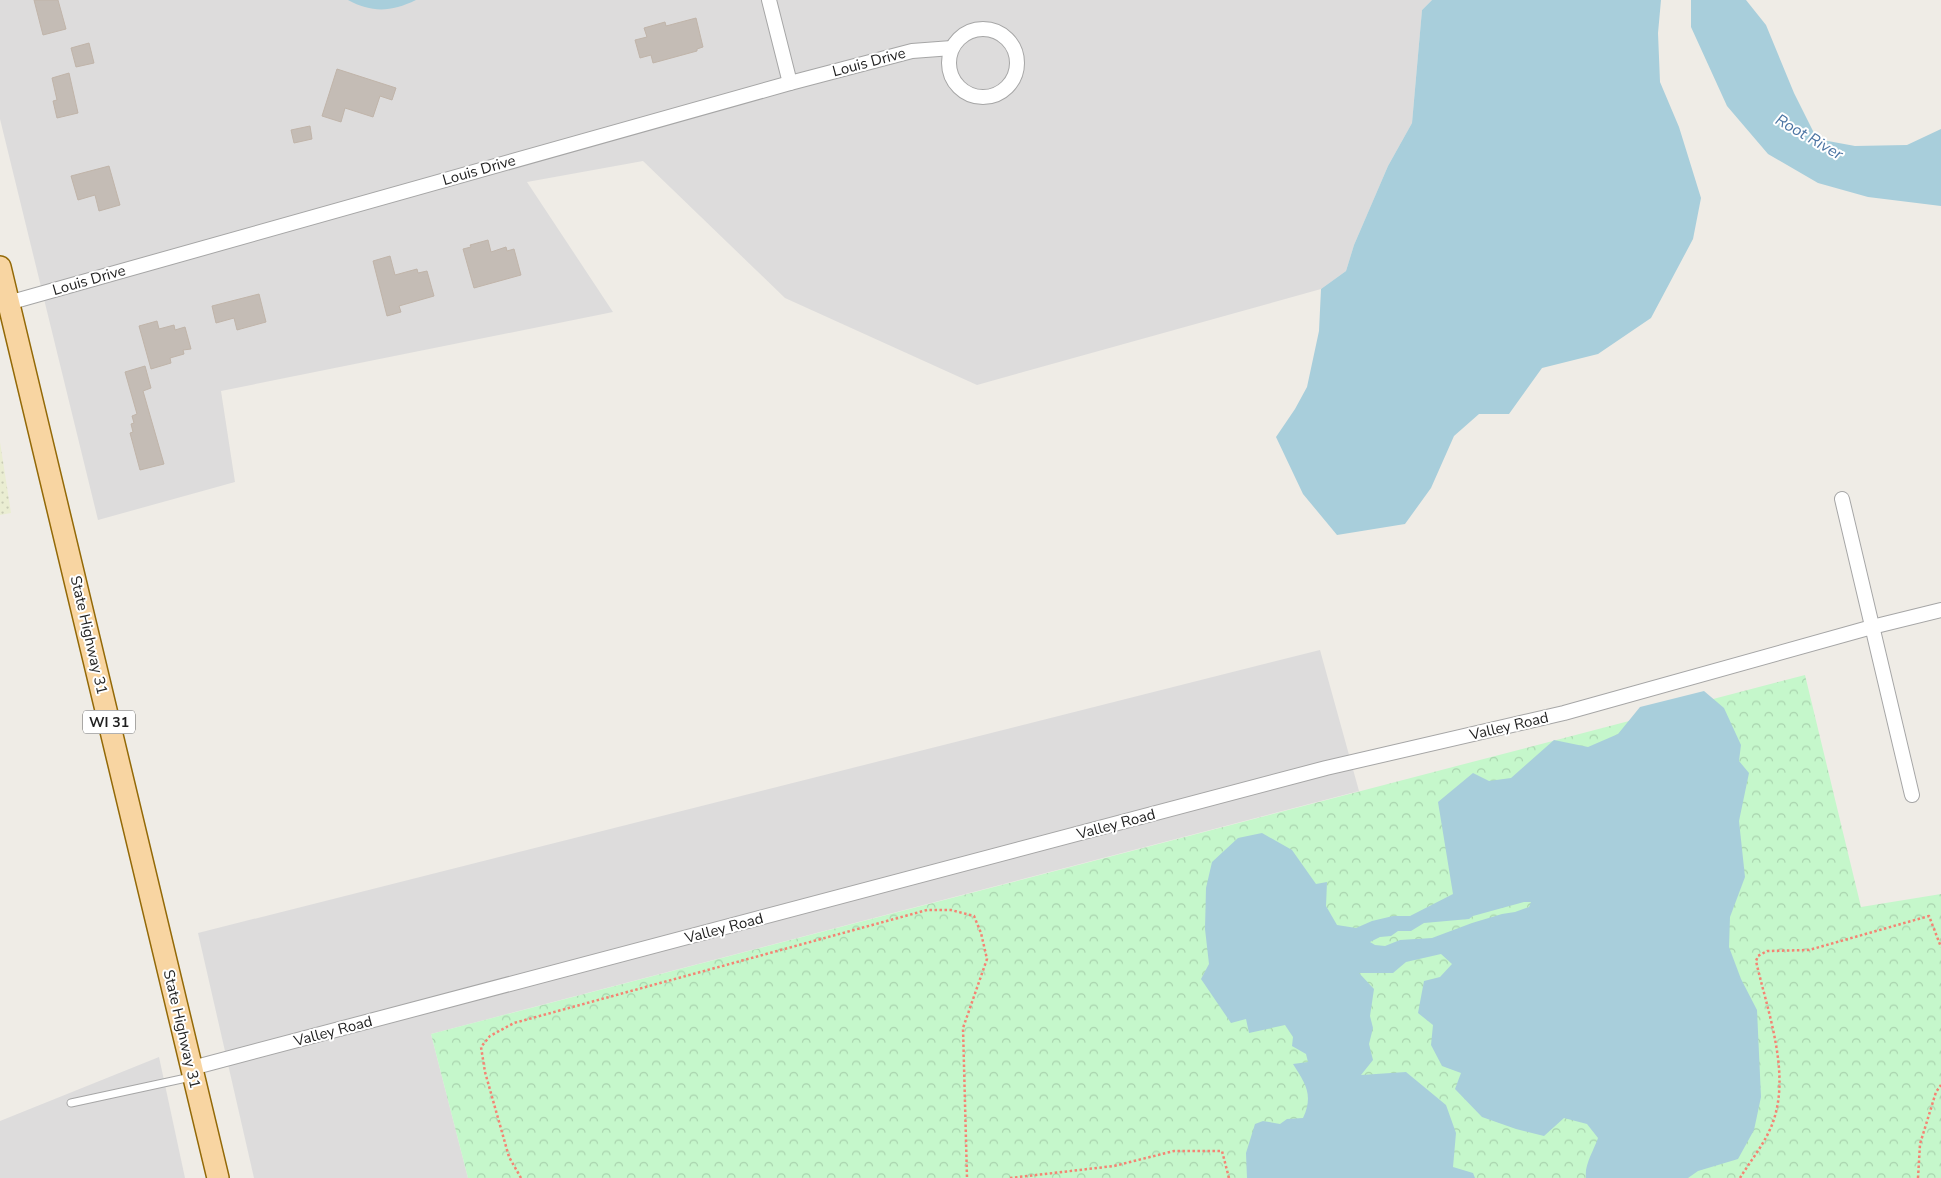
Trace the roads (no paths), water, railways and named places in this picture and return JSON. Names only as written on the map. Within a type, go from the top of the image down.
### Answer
[{"type":"main road","name":"State Highway 31","points":[[0,267],[218,1178]]},
{"type":"street","points":[[769,0],[790,83]]},
{"type":"street","points":[[986,28],[996,30],[1005,35],[1012,43],[1017,54],[1018,66],[1015,77],[1008,87],[990,97],[975,96],[964,91],[955,83],[950,72],[949,60],[952,48],[966,33],[975,29],[986,28]]},
{"type":"street","name":"Louis Drive","points":[[8,302],[790,83],[912,51],[952,48]]},
{"type":"street","points":[[1842,499],[1912,796]]},
{"type":"street","name":"Valley Road","points":[[193,1073],[1326,768],[1564,713],[1872,627],[1941,610]]},
{"type":"lane","points":[[71,1102],[193,1073]]},
{"type":"water","points":[[348,0],[416,0],[390,9],[373,9]]},
{"type":"water","points":[[1432,0],[1661,0],[1658,33],[1660,82],[1679,127],[1701,198],[1693,239],[1651,318],[1598,354],[1542,368],[1509,414],[1479,414],[1454,436],[1431,488],[1405,524],[1337,535],[1303,494],[1276,437],[1307,387],[1319,331],[1321,289],[1346,271],[1354,245],[1388,166],[1412,123],[1422,10]]},
{"type":"water","name":"Root River","points":[[1691,0],[1746,0],[1766,25],[1794,93],[1817,139],[1855,146],[1907,145],[1941,129],[1941,206],[1868,197],[1818,183],[1768,154],[1727,106],[1691,27]]},
{"type":"water","points":[[1704,691],[1724,708],[1741,745],[1739,761],[1749,773],[1739,821],[1745,877],[1730,917],[1729,947],[1741,979],[1757,1010],[1761,1097],[1754,1130],[1738,1159],[1698,1171],[1688,1178],[1586,1178],[1588,1163],[1598,1138],[1587,1124],[1564,1118],[1544,1136],[1516,1129],[1482,1117],[1455,1089],[1461,1073],[1442,1066],[1431,1045],[1433,1025],[1418,1013],[1424,981],[1440,977],[1452,964],[1441,954],[1406,962],[1393,973],[1359,973],[1374,989],[1370,1016],[1373,1028],[1369,1044],[1373,1060],[1361,1075],[1406,1072],[1446,1105],[1456,1133],[1453,1167],[1473,1173],[1475,1178],[1247,1178],[1246,1153],[1255,1124],[1263,1121],[1280,1124],[1287,1119],[1303,1118],[1308,1103],[1307,1090],[1293,1064],[1308,1062],[1306,1054],[1292,1046],[1293,1037],[1285,1025],[1249,1033],[1246,1019],[1231,1023],[1201,979],[1209,964],[1205,929],[1206,888],[1212,862],[1238,838],[1262,833],[1292,850],[1316,884],[1327,882],[1326,906],[1337,925],[1356,928],[1372,921],[1393,916],[1410,916],[1453,894],[1438,802],[1473,773],[1489,781],[1511,778],[1554,740],[1588,747],[1618,734],[1640,707]],"holes":[[[1524,902],[1531,902],[1529,907],[1472,923],[1432,938],[1400,940],[1385,946],[1375,945],[1370,942],[1380,937],[1391,936],[1398,931],[1411,931],[1424,923],[1469,919],[1473,916]]]}]
